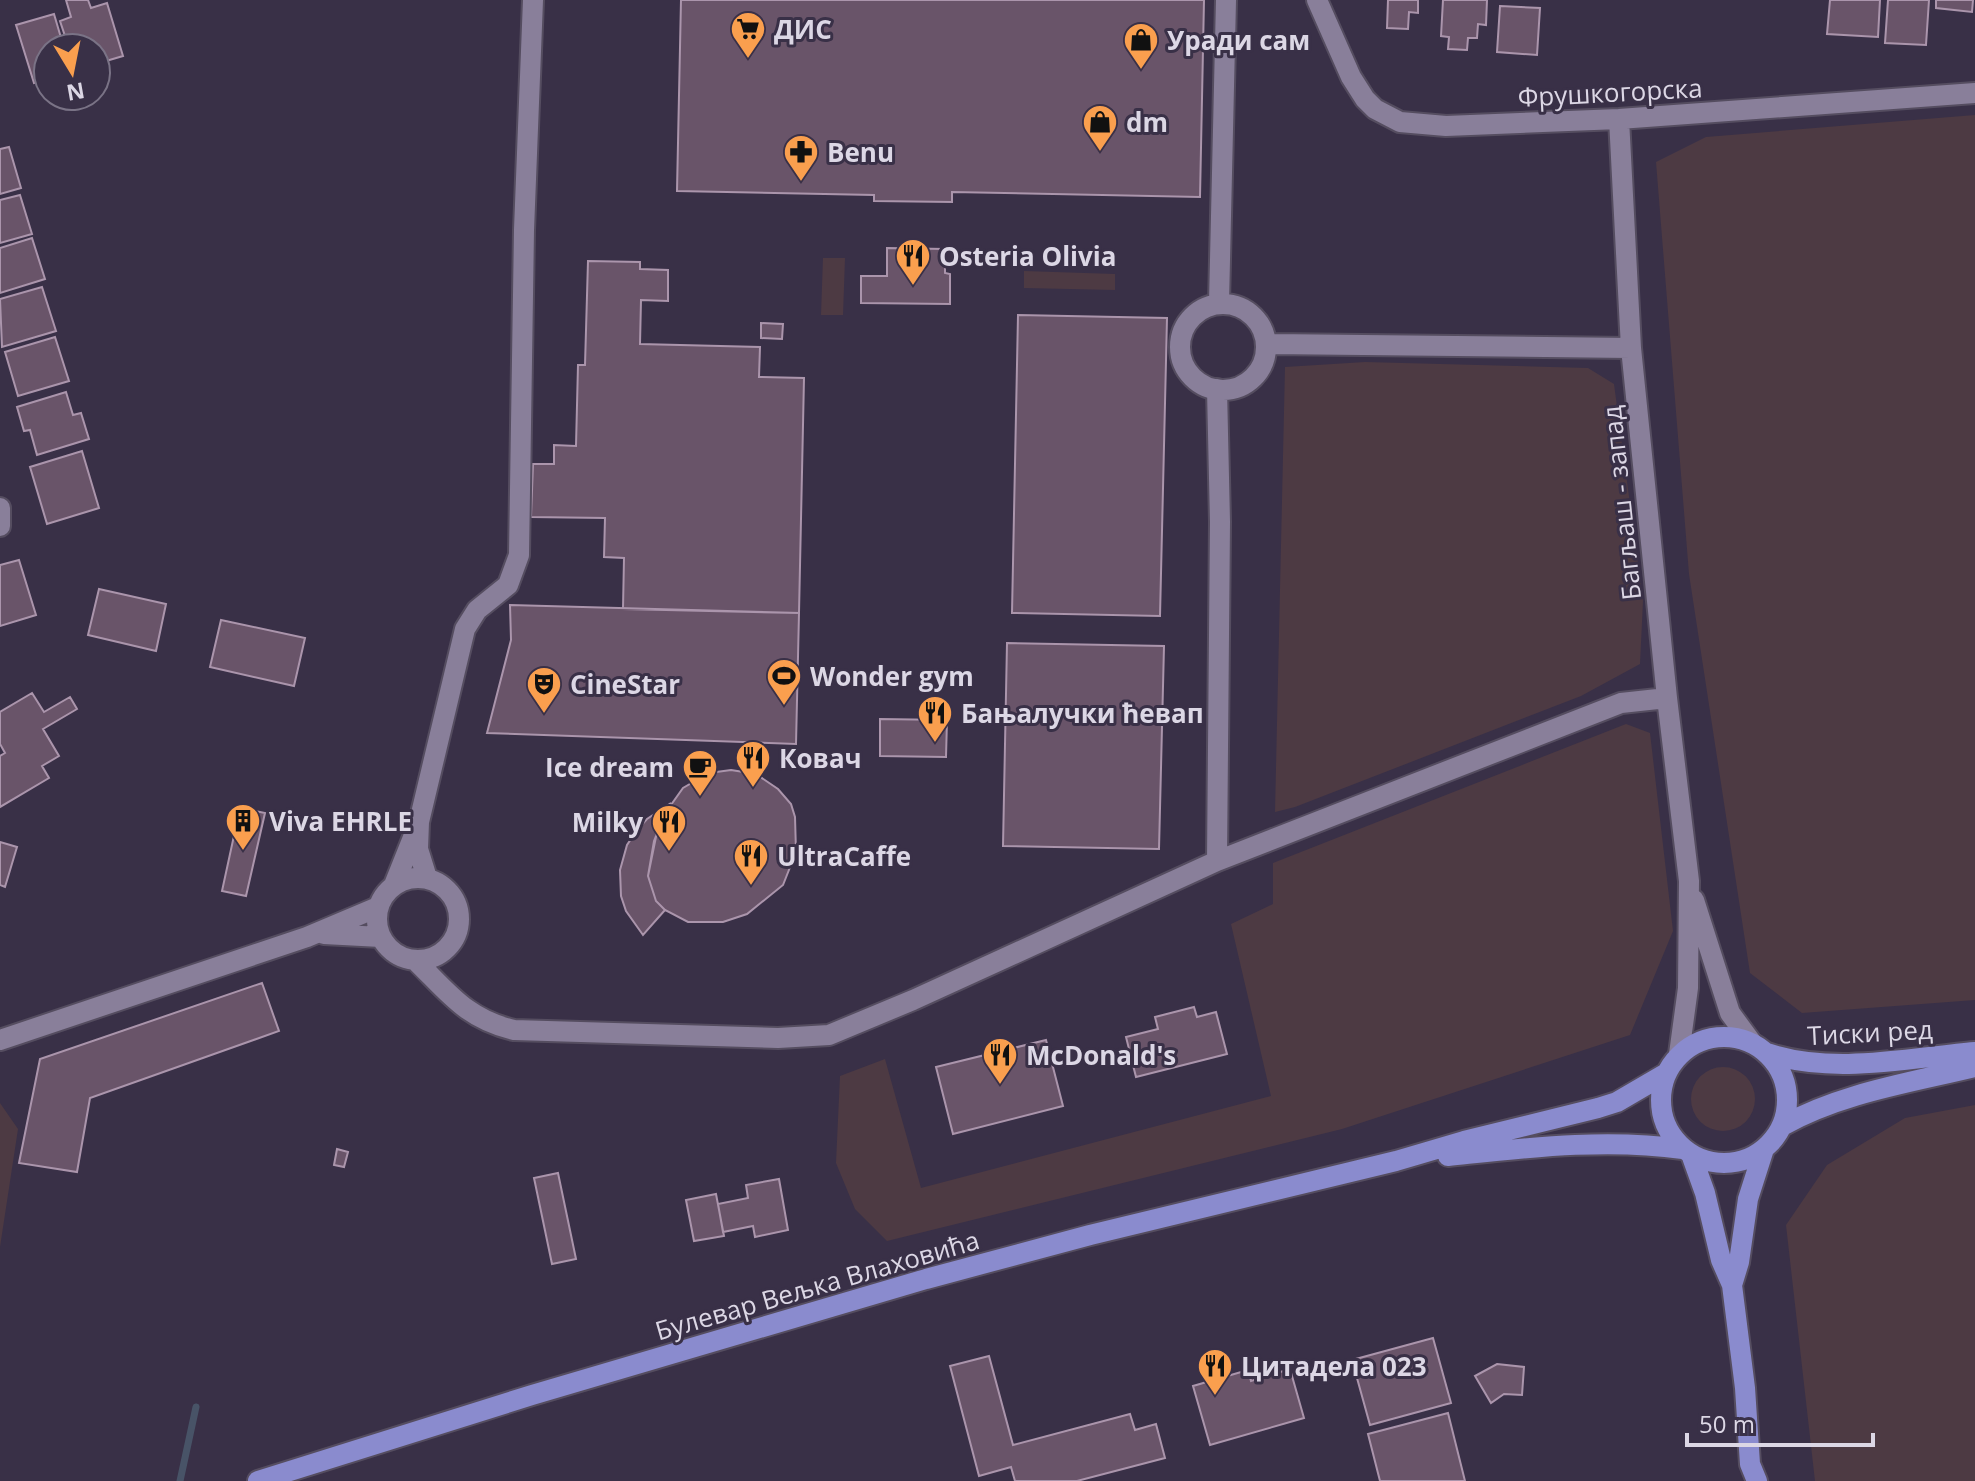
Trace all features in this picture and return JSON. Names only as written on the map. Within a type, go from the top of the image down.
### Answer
[{"type":"main road","points":[[1732,1285],[1739,1262],[1748,1199],[1764,1149],[1782,1126],[1787,1107],[1786,1088],[1780,1069],[1760,1048],[1722,1036],[1706,1039],[1679,1054],[1665,1074],[1660,1094],[1662,1115],[1670,1134],[1687,1152],[1705,1193],[1721,1260],[1732,1285],[1745,1388],[1750,1475]]},
{"type":"main road","name":"Тиски ред","points":[[1760,1048],[1789,1060],[1813,1063],[1975,1052]]},
{"type":"main road","name":"Тиски ред","points":[[1782,1126],[1849,1097],[1975,1067]]},
{"type":"main road","name":"Булевар Вељка Влаховића","points":[[258,1481],[545,1391],[911,1284],[1090,1235],[1396,1161],[1598,1108],[1617,1102],[1665,1074]]},
{"type":"main road","name":"Булевар Вељка Влаховића","points":[[1396,1161],[1604,1143],[1650,1144],[1687,1152]]},
{"type":"main road","points":[[1687,1152],[1721,1164],[1751,1157],[1764,1149]]},
{"type":"street","points":[[394,885],[415,877],[427,878],[446,888],[457,906],[459,927],[449,946],[441,953],[415,960],[395,953],[381,937],[377,917],[378,907],[394,885],[419,822],[465,629],[477,610],[508,585],[519,555],[524,230],[533,0]]},
{"type":"street","points":[[1219,303],[1226,0]]},
{"type":"street","name":"Фрушкогорска","points":[[1317,0],[1351,77],[1365,99],[1375,109],[1400,122],[1446,126],[1619,119],[1975,93]]},
{"type":"street","name":"Багљаш - запад","points":[[1619,119],[1631,348],[1689,881],[1688,988],[1679,1054]]},
{"type":"street","points":[[1219,303],[1233,304],[1246,310],[1256,319],[1266,344],[1265,356],[1253,378],[1242,385],[1217,389],[1196,380],[1188,372],[1180,351],[1180,340],[1190,319],[1198,311],[1219,303]]},
{"type":"street","points":[[1266,344],[1631,348]]},
{"type":"street","points":[[1217,389],[1220,522],[1217,861]]},
{"type":"street","points":[[0,508],[0,526]]},
{"type":"street","points":[[415,960],[453,998],[490,1025],[514,1030],[778,1038],[829,1035],[952,983],[1217,861],[1621,703],[1667,698]]},
{"type":"street","points":[[419,822],[418,849],[427,878]]},
{"type":"street","name":"Багљаш - запад","points":[[1689,881],[1730,1013],[1760,1048]]},
{"type":"street","points":[[0,1040],[316,934],[378,907]]},
{"type":"street","points":[[316,934],[381,937]]},
{"type":"street","points":[[441,953],[453,998]]},
{"type":"shaded area","points":[[1975,115],[1975,1000],[1802,1013],[1750,973],[1689,574],[1656,162],[1706,137]]},
{"type":"shaded area","points":[[823,258],[845,258],[843,315],[821,315]]},
{"type":"shaded area","points":[[1024,271],[1115,274],[1115,290],[1024,288]]},
{"type":"shaded area","points":[[1365,362],[1588,368],[1614,384],[1643,601],[1640,664],[1581,696],[1295,807],[1275,812],[1285,367]]},
{"type":"shaded area","points":[[1626,724],[1650,733],[1673,931],[1630,1035],[1342,1129],[887,1241],[855,1209],[836,1163],[840,1076],[885,1059],[921,1188],[1271,1096],[1231,924],[1273,904],[1273,863]]},
{"type":"shaded area","points":[[1723,1067],[1741,1073],[1749,1081],[1755,1099],[1749,1117],[1741,1125],[1723,1131],[1705,1125],[1697,1117],[1691,1099],[1697,1081],[1705,1073]]},
{"type":"shaded area","points":[[0,1103],[18,1129],[0,1247]]},
{"type":"shaded area","points":[[1975,1105],[1975,1481],[1815,1481],[1786,1225],[1827,1165],[1905,1118]]},
{"type":"building","points":[[66,0],[88,0],[91,8],[107,3],[123,56],[112,59],[112,32],[64,32],[60,21],[71,17]]},
{"type":"building","points":[[681,0],[1204,0],[1200,197],[952,192],[952,202],[874,201],[874,195],[677,191]]},
{"type":"building","points":[[1388,0],[1418,0],[1418,13],[1409,12],[1408,29],[1387,28]]},
{"type":"building","points":[[1443,0],[1487,0],[1486,25],[1478,24],[1477,38],[1468,38],[1467,50],[1448,49],[1449,37],[1441,36]]},
{"type":"building","points":[[1830,0],[1880,0],[1878,37],[1827,34]]},
{"type":"building","points":[[1888,0],[1929,0],[1926,45],[1885,43]]},
{"type":"building","points":[[1936,0],[1973,0],[1972,12],[1936,8]]},
{"type":"building","points":[[1500,6],[1540,8],[1537,55],[1497,52]]},
{"type":"building","points":[[54,14],[59,32],[32,32],[32,77],[16,25]]},
{"type":"building","points":[[9,147],[21,188],[0,194],[0,149]]},
{"type":"building","points":[[20,195],[32,234],[0,243],[0,200]]},
{"type":"building","points":[[32,238],[45,279],[0,293],[0,248]]},
{"type":"building","points":[[887,248],[945,249],[945,273],[950,274],[950,304],[861,303],[861,276],[887,276]]},
{"type":"building","points":[[588,261],[640,262],[640,269],[668,270],[668,301],[641,300],[640,344],[760,347],[759,377],[804,378],[799,613],[623,609],[624,558],[604,557],[605,518],[531,517],[533,464],[554,464],[554,445],[576,446],[578,365],[585,365]]},
{"type":"building","points":[[42,287],[56,331],[2,347],[0,299]]},
{"type":"building","points":[[1018,315],[1167,318],[1160,616],[1012,613]]},
{"type":"building","points":[[761,323],[783,324],[782,339],[761,338]]},
{"type":"building","points":[[55,337],[69,381],[18,396],[5,352]]},
{"type":"building","points":[[66,392],[73,415],[81,413],[89,439],[37,455],[30,430],[24,431],[17,407]]},
{"type":"building","points":[[82,451],[99,508],[47,524],[30,467]]},
{"type":"building","points":[[19,560],[36,615],[0,626],[0,565]]},
{"type":"building","points":[[99,589],[166,604],[156,651],[88,635]]},
{"type":"building","points":[[510,605],[799,613],[796,744],[487,733],[511,640]]},
{"type":"building","points":[[221,620],[305,638],[294,686],[210,667]]},
{"type":"building","points":[[1007,643],[1164,646],[1159,849],[1003,846]]},
{"type":"building","points":[[32,693],[44,712],[70,697],[77,709],[43,729],[59,756],[42,766],[49,778],[0,807],[0,756],[5,753],[0,744],[0,712]]},
{"type":"building","points":[[880,719],[947,720],[946,757],[880,756]]},
{"type":"building","points":[[731,770],[756,774],[778,789],[791,804],[795,817],[796,852],[783,885],[747,914],[723,922],[688,922],[665,910],[656,901],[648,876],[654,841],[666,812],[683,788],[709,773]]},
{"type":"building","points":[[671,803],[658,827],[648,876],[656,901],[665,910],[643,935],[626,911],[621,896],[620,870],[627,845],[637,830]]},
{"type":"building","name":"Viva EHRLE","points":[[240,808],[265,813],[246,896],[222,891]]},
{"type":"building","points":[[0,842],[17,847],[5,887],[0,885]]},
{"type":"building","points":[[262,983],[279,1031],[90,1098],[77,1172],[19,1163],[40,1059]]},
{"type":"building","points":[[1194,1007],[1197,1017],[1216,1012],[1227,1054],[1136,1077],[1126,1037],[1158,1029],[1155,1017]]},
{"type":"building","points":[[1046,1040],[1063,1106],[953,1134],[936,1067]]},
{"type":"building","points":[[337,1149],[348,1152],[344,1167],[334,1165]]},
{"type":"building","points":[[558,1173],[576,1259],[552,1264],[534,1178]]},
{"type":"building","points":[[779,1179],[788,1230],[755,1237],[753,1226],[723,1232],[718,1204],[748,1198],[746,1185]]},
{"type":"building","points":[[716,1194],[724,1236],[694,1241],[686,1200]]},
{"type":"building","points":[[1433,1338],[1451,1403],[1370,1425],[1352,1360]]},
{"type":"building","points":[[989,1356],[1013,1445],[1130,1414],[1135,1430],[1156,1424],[1165,1458],[1077,1481],[1015,1481],[1011,1467],[979,1476],[950,1366]]},
{"type":"building","points":[[1497,1364],[1524,1367],[1522,1395],[1504,1394],[1491,1403],[1475,1376]]},
{"type":"building","points":[[1290,1369],[1304,1418],[1210,1445],[1193,1386],[1248,1370],[1251,1381]]},
{"type":"building","points":[[1448,1413],[1465,1481],[1380,1481],[1368,1434]]},
{"type":"waterway","points":[[180,1481],[196,1407]]},
{"type":"place","name":"ДИС","points":[[748,60]]},
{"type":"place","name":"Уради сам","points":[[1141,71]]},
{"type":"place","name":"dm","points":[[1100,153]]},
{"type":"place","name":"Benu","points":[[801,183]]},
{"type":"place","name":"Osteria Olivia","points":[[913,287]]},
{"type":"place","name":"Wonder gym","points":[[784,707]]},
{"type":"place","name":"CineStar","points":[[544,715]]},
{"type":"place","name":"Бањалучки ћевап","points":[[935,744]]},
{"type":"place","name":"Ковач","points":[[753,789]]},
{"type":"place","name":"Ice dream","points":[[700,798]]},
{"type":"place","name":"Viva EHRLE","points":[[243,852]]},
{"type":"place","name":"Milky","points":[[669,853]]},
{"type":"place","name":"UltraCaffe","points":[[751,887]]},
{"type":"place","name":"McDonald's","points":[[1000,1086]]},
{"type":"place","name":"Цитадела 023","points":[[1215,1397]]}]
